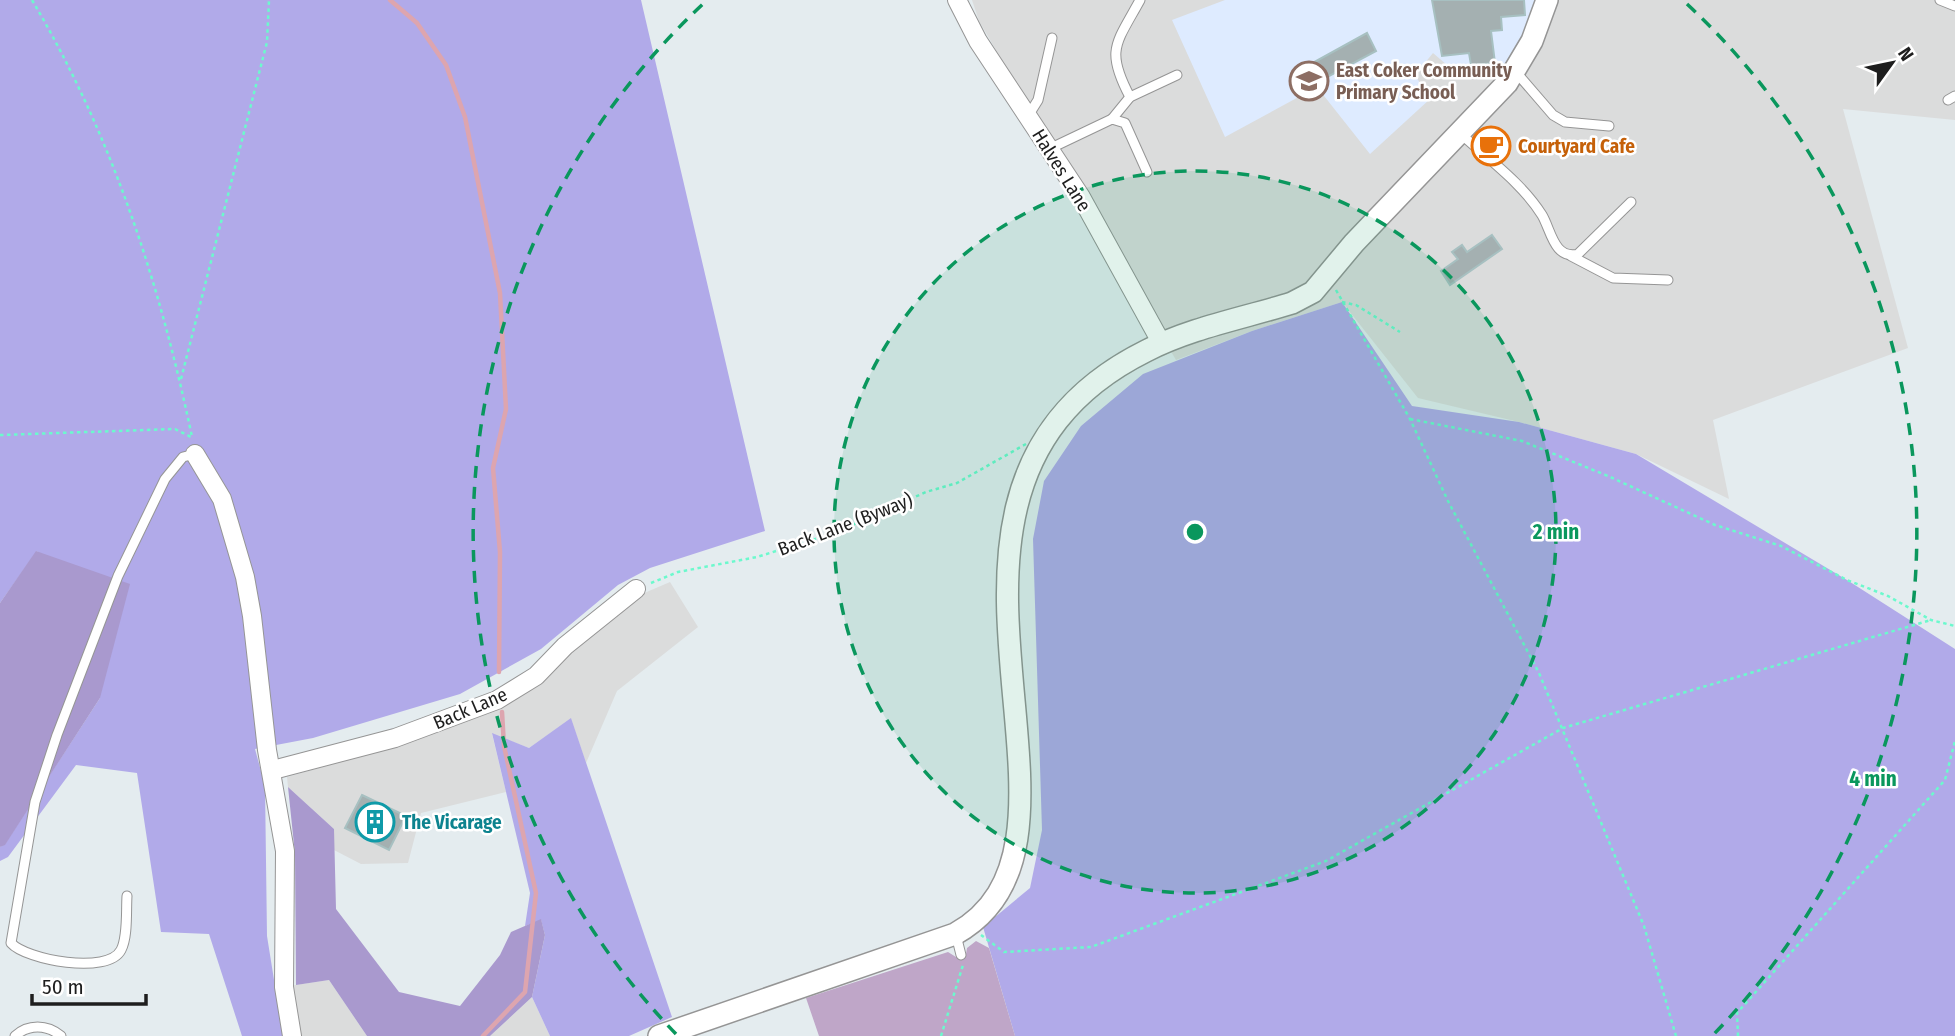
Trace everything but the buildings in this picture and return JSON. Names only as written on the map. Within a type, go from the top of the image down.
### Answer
[{"type":"street","name":"Halves Lane","points":[[957,0],[978,41],[1081,197],[1162,344]]},
{"type":"street","points":[[659,1036],[963,929],[1003,888],[1019,836],[1021,811],[1010,661],[1008,552],[1012,518],[1030,463],[1046,438],[1091,388],[1145,351],[1292,303],[1313,292],[1353,243],[1515,71],[1532,41],[1547,0]]},
{"type":"street","points":[[194,445],[222,499],[245,578],[259,663],[267,750],[273,770],[285,851],[284,986],[292,1036]]},
{"type":"street","name":"Back Lane","points":[[273,770],[395,738],[496,700],[536,676],[565,646],[636,589]]},
{"type":"lane","points":[[1130,97],[1113,58],[1119,38],[1140,0]]},
{"type":"lane","points":[[1940,0],[1955,6]]},
{"type":"lane","points":[[1028,116],[1038,100],[1052,38]]},
{"type":"lane","points":[[1515,71],[1553,115],[1565,121],[1609,125]]},
{"type":"lane","points":[[1049,149],[1112,119],[1130,97],[1177,75]]},
{"type":"lane","points":[[1112,119],[1125,123],[1147,172]]},
{"type":"lane","points":[[1459,133],[1530,198],[1544,218],[1557,248],[1613,278],[1668,280]]},
{"type":"lane","points":[[1571,256],[1578,254],[1631,202]]},
{"type":"lane","points":[[127,896],[122,949],[113,959],[96,965],[41,957],[18,952],[10,943],[35,802],[57,735],[118,576],[165,479],[194,445]]},
{"type":"lane","points":[[961,955],[963,929]]},
{"type":"lane","points":[[15,1036],[34,1027],[55,1031],[61,1036]]},
{"type":"path","points":[[32,0],[83,93],[117,172],[150,272],[181,382],[194,445]]},
{"type":"path","points":[[181,382],[267,41],[268,0]]},
{"type":"path","points":[[1328,275],[1410,419],[1448,502],[1539,673],[1644,926],[1676,1036]]},
{"type":"path","points":[[1342,302],[1356,305],[1400,332]]},
{"type":"path","points":[[1410,419],[1522,441],[1608,476],[1715,525],[1781,546],[1847,580],[1888,596],[1931,620],[1955,626]]},
{"type":"path","points":[[0,435],[175,429],[194,445]]},
{"type":"path","name":"Back Lane (Byway)","points":[[636,589],[678,572],[757,557],[834,533],[926,492],[957,483],[1002,456],[1046,438]]},
{"type":"path","points":[[963,929],[1004,952],[1091,947],[1326,861],[1563,728],[1931,620]]},
{"type":"path","points":[[1738,1036],[1737,1013],[1945,780],[1955,741]]},
{"type":"path","points":[[941,1036],[963,972],[961,955]]},
{"type":"shaded area","points":[[0,0],[641,0],[765,531],[650,568],[618,585],[541,649],[460,694],[313,738],[255,749],[265,786],[267,936],[283,1036],[242,1036],[209,934],[161,932],[137,773],[76,765],[8,857],[0,861],[0,847],[5,844],[100,698],[37,551],[0,603]]},
{"type":"shaded area","points":[[972,0],[1955,0],[1955,120],[1843,109],[1908,348],[1713,420],[1729,499],[1636,454],[1418,398],[1342,302],[1252,331],[1176,360],[979,21]]},
{"type":"shaded area","name":"East Coker Community Primary School","points":[[1225,0],[1540,0],[1508,71],[1454,71],[1433,53],[1415,75],[1430,99],[1370,154],[1317,87],[1225,137],[1172,20]]},
{"type":"shaded area","points":[[1342,302],[1412,406],[1519,422],[1636,454],[1847,580],[1955,649],[1955,1036],[1015,1036],[983,927],[1030,888],[1042,830],[1033,539],[1044,481],[1081,426],[1143,374],[1252,331]]},
{"type":"shaded area","points":[[36,551],[130,584],[100,698],[5,845],[0,847],[0,603]]},
{"type":"shaded area","points":[[670,582],[698,627],[617,691],[586,763],[571,719],[529,748],[492,734],[506,792],[421,813],[408,863],[361,864],[334,850],[334,829],[288,787],[287,777],[397,746],[489,713],[542,682],[572,648],[642,594]]},
{"type":"shaded area","points":[[571,718],[672,1017],[629,1036],[550,1036],[532,997],[545,935],[541,920],[525,926],[530,893],[492,733],[529,748]]},
{"type":"shaded area","points":[[288,787],[334,829],[336,909],[399,992],[460,1006],[500,955],[511,932],[541,919],[545,935],[532,997],[490,1036],[367,1036],[329,980],[296,985],[295,854]]},
{"type":"shaded area","points":[[976,941],[989,948],[1015,1036],[819,1036],[806,998],[948,952],[956,957],[966,954],[967,948]]},
{"type":"shaded area","points":[[329,980],[367,1036],[283,1036],[275,988]]},
{"type":"shaded area","points":[[532,997],[550,1036],[490,1036]]},
{"type":"waterway","points":[[390,0],[417,23],[446,65],[465,117],[500,293],[506,409],[493,468],[500,552],[499,672]]},
{"type":"waterway","points":[[483,1036],[525,992],[536,893],[504,746],[502,712]]},
{"type":"place","name":"East Coker Community Primary School","points":[[1309,81]]},
{"type":"place","name":"Courtyard Cafe","points":[[1491,146]]},
{"type":"place","name":"The Vicarage","points":[[375,822]]}]
